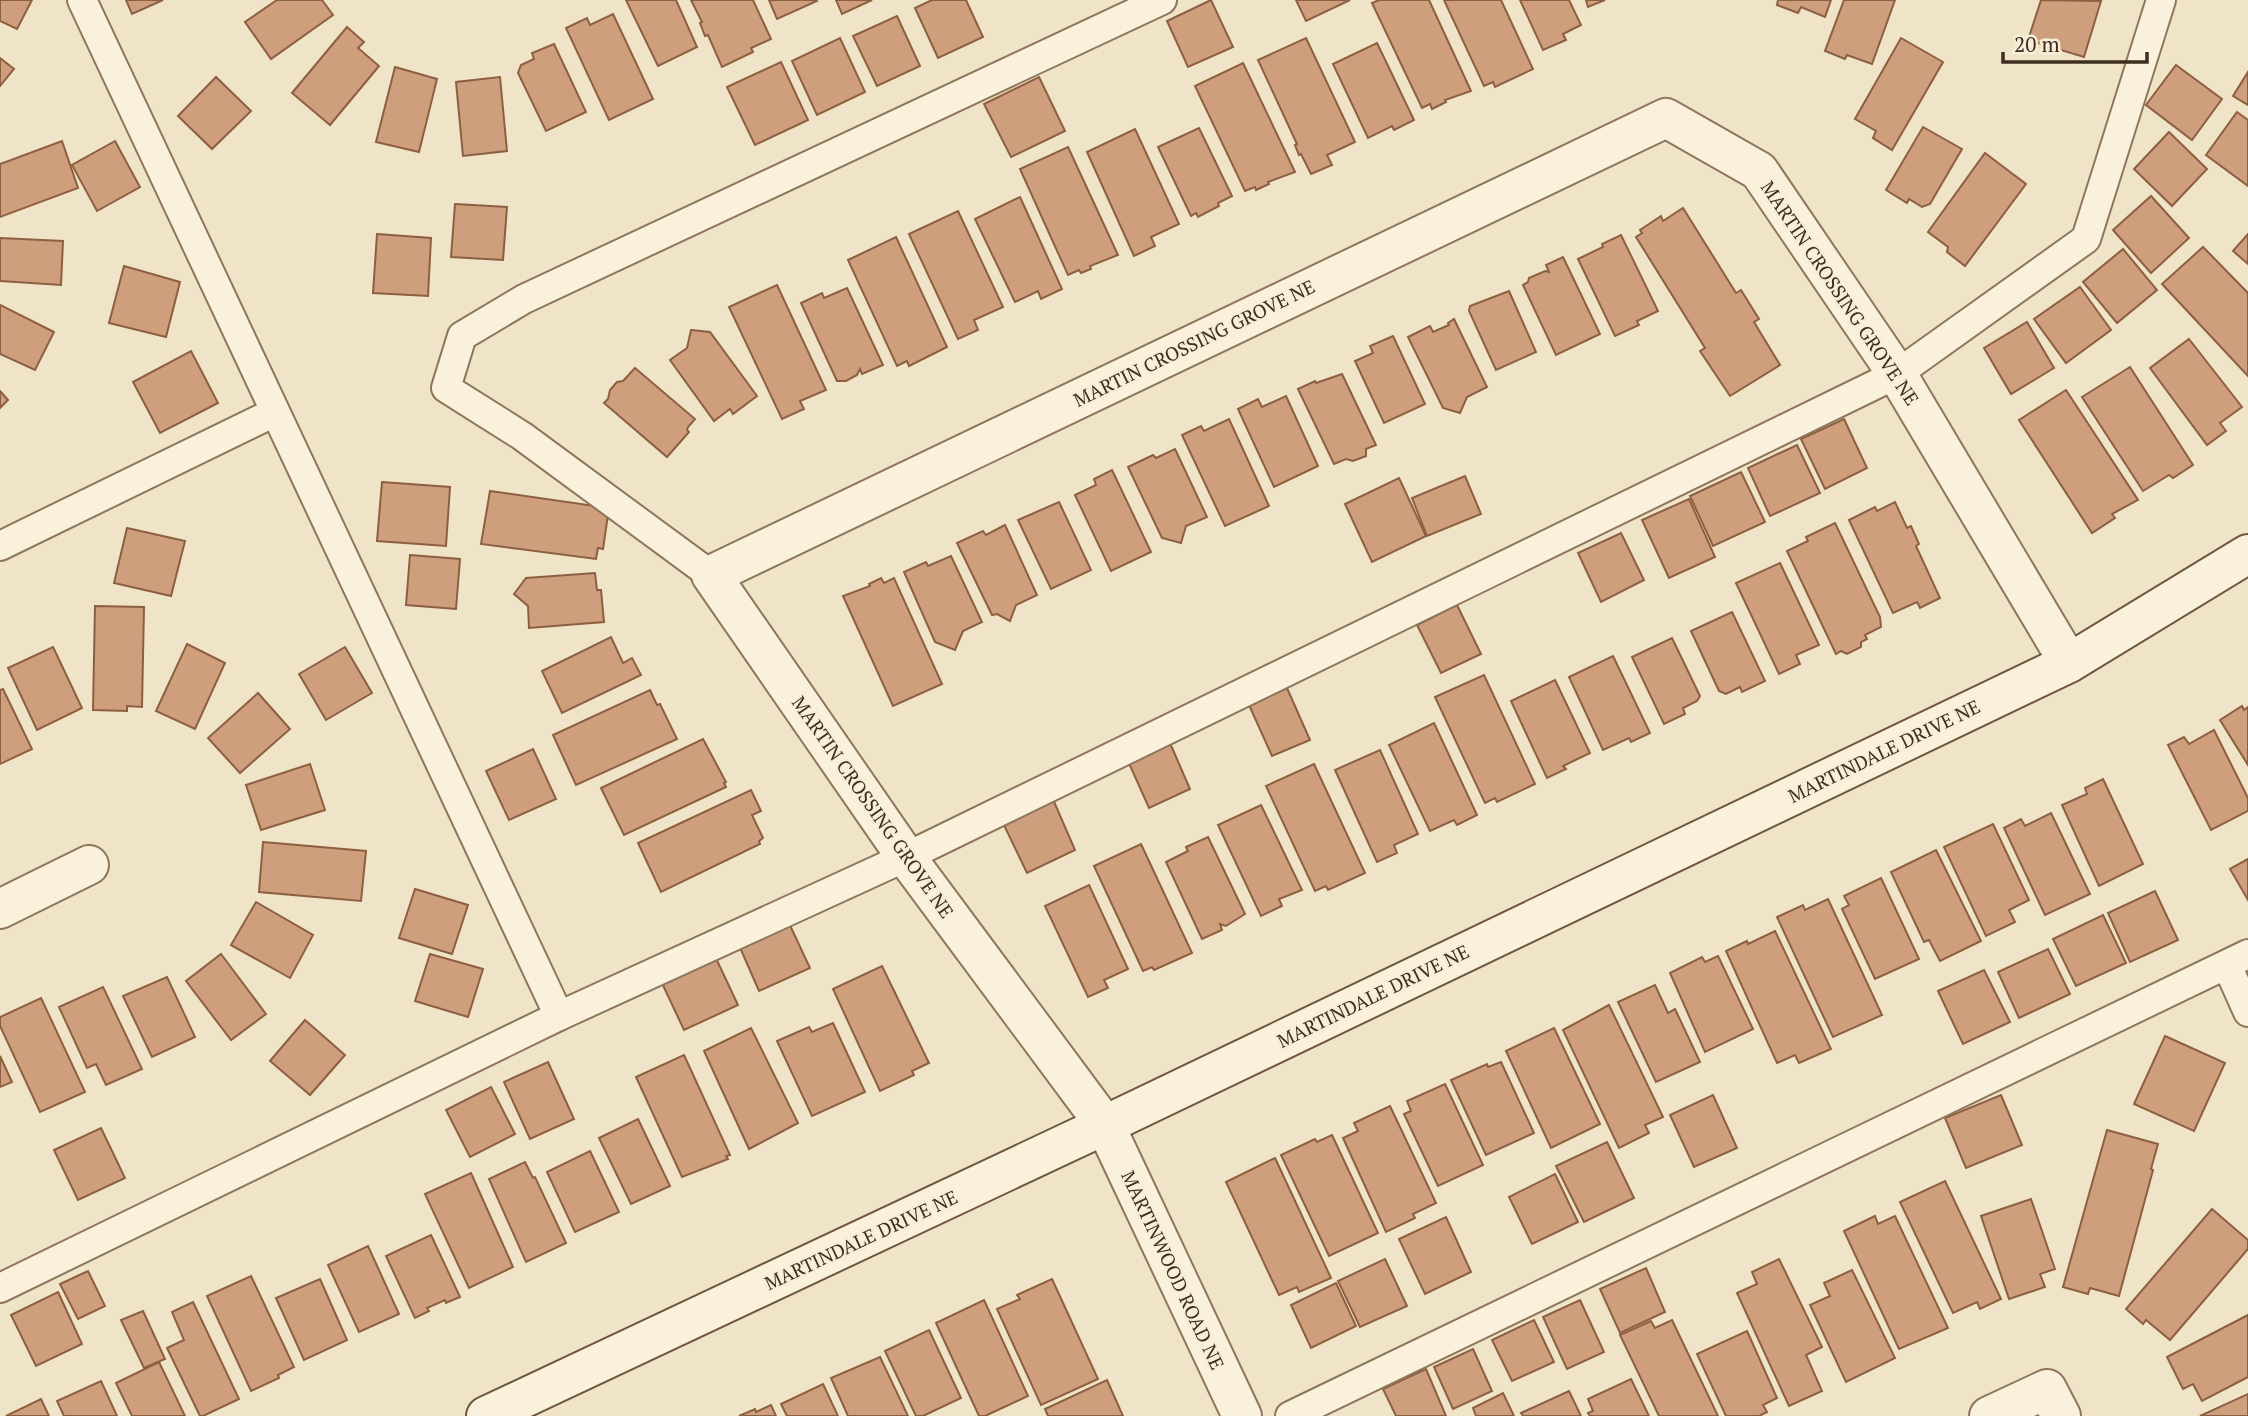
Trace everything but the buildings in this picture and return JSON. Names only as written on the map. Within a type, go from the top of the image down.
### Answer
[{"type":"street","name":"MARTIN CROSSING GROVE NE","points":[[1104,1125],[906,857],[711,575],[1666,118],[1759,171],[1897,374],[2069,663]]},
{"type":"street","name":"MARTINDALE DRIVE NE","points":[[486,1416],[1104,1125],[2069,663],[2248,555]]},
{"type":"street","points":[[0,909],[89,865]]},
{"type":"street","name":"MARTINWOOD ROAD NE","points":[[1104,1125],[1242,1416]]},
{"type":"street","points":[[1989,1416],[2047,1389],[2061,1416]]},
{"type":"lane","points":[[82,0],[559,1016]]},
{"type":"lane","points":[[711,575],[522,436],[446,388],[462,336],[524,299],[1162,0]]},
{"type":"lane","points":[[0,1287],[559,1016],[906,857],[1897,374],[2086,239],[2161,0]]},
{"type":"lane","points":[[0,546],[275,412]]},
{"type":"lane","points":[[1290,1416],[2237,959],[2248,1012]]}]
